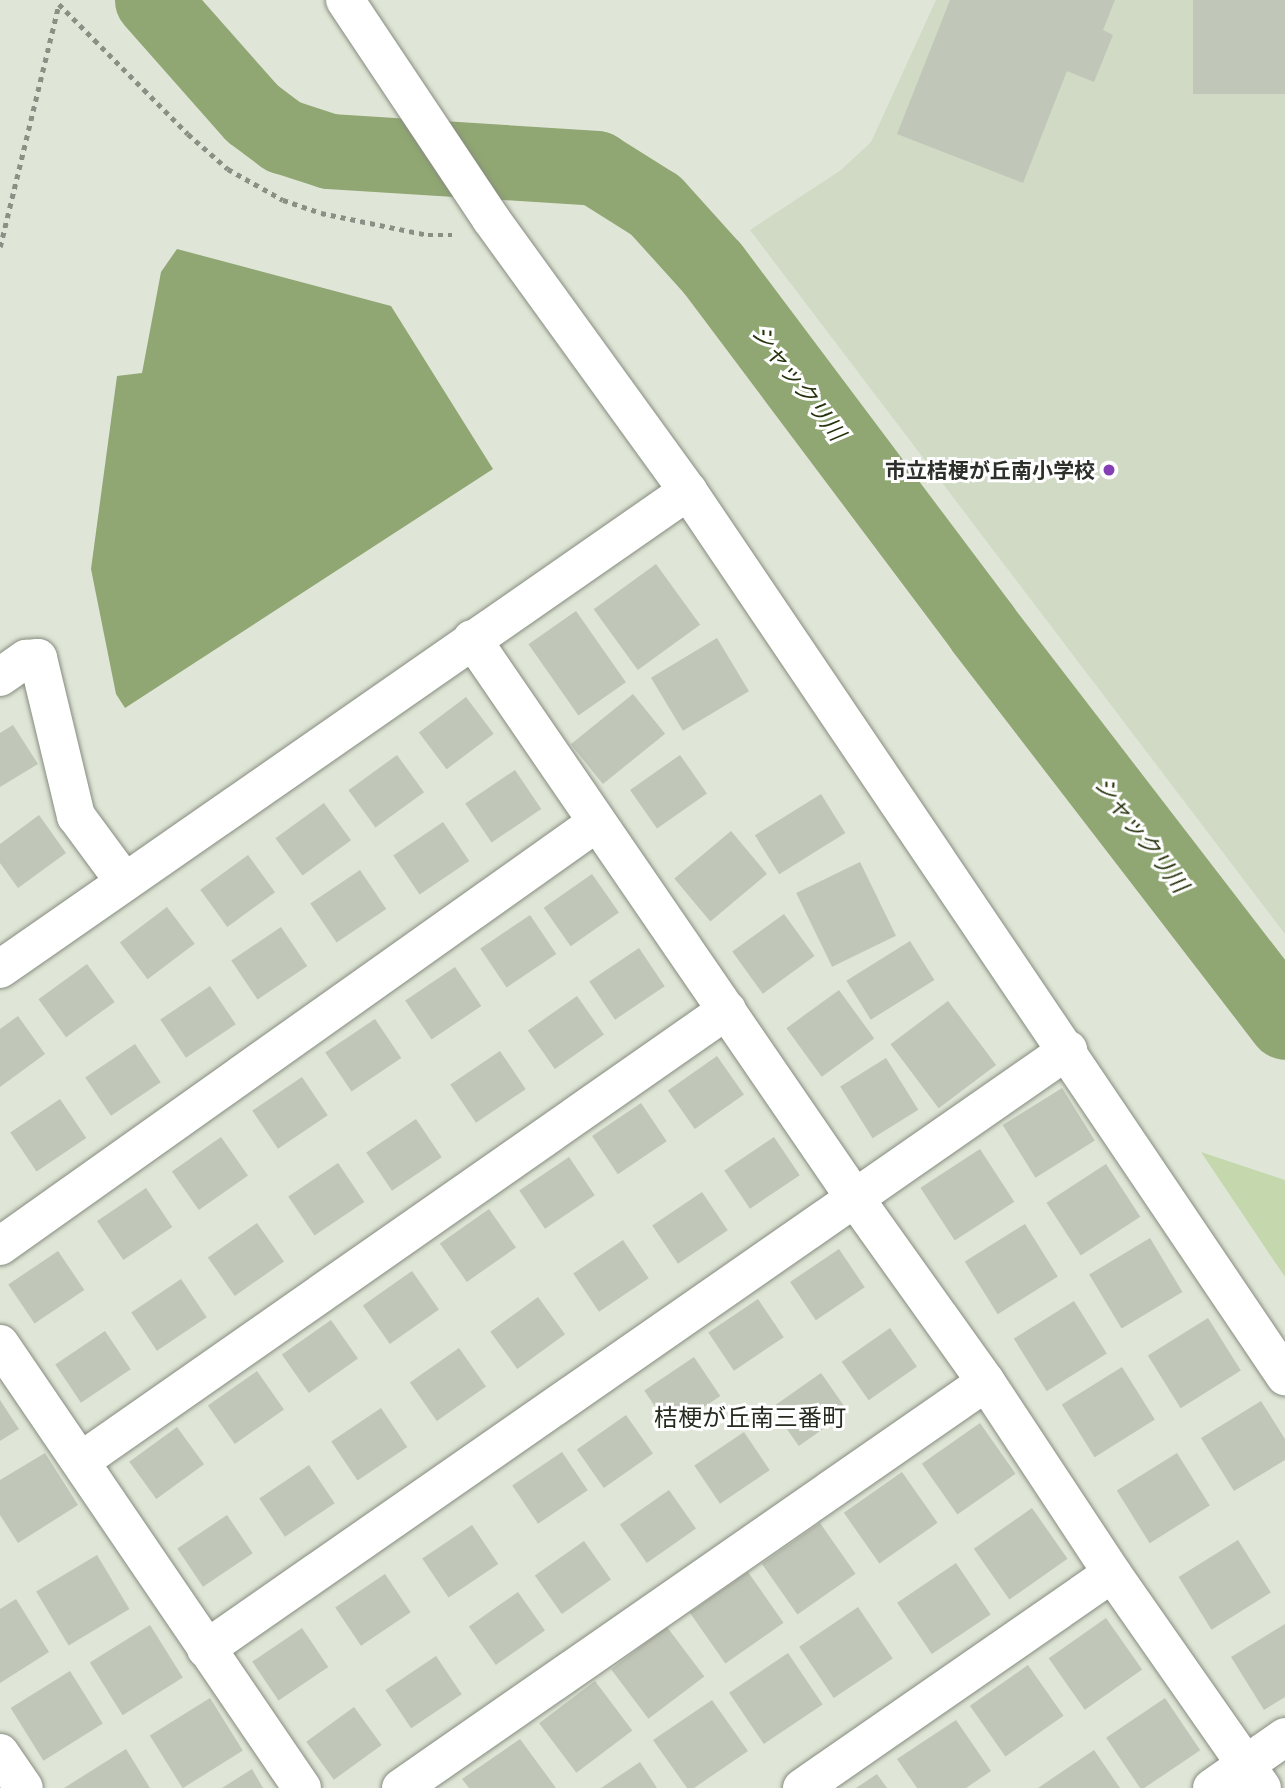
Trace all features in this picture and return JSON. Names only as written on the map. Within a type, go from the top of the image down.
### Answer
[{"type":"street","points":[[345,0],[498,227],[688,491],[1068,1050],[1285,1376]]},
{"type":"street","points":[[0,969],[688,491]]},
{"type":"street","points":[[472,639],[854,1197],[986,1382],[1112,1573],[1254,1776]]},
{"type":"street","points":[[0,677],[26,659],[38,659],[76,816],[124,881]]},
{"type":"street","points":[[0,1246],[596,823]]},
{"type":"street","points":[[81,1461],[727,1010]]},
{"type":"street","points":[[206,1648],[1068,1050]]},
{"type":"street","points":[[0,1344],[302,1788]]},
{"type":"street","points":[[401,1788],[986,1382]]},
{"type":"street","points":[[802,1788],[1112,1573]]},
{"type":"street","points":[[1212,1788],[1254,1776],[1285,1737]]},
{"type":"path","points":[[0,247],[59,4],[198,143],[228,169],[283,200],[321,213],[428,236],[498,227]]},
{"type":"shaded area","name":"市立桔梗が丘南小学校","points":[[936,0],[1285,0],[1285,934],[750,230],[841,170],[871,142]]},
{"type":"shaded area","points":[[177,249],[391,306],[493,469],[125,708],[116,694],[91,569],[117,376],[142,373],[161,272]]},
{"type":"shaded area","points":[[1201,1152],[1285,1180],[1285,1277]]},
{"type":"building","points":[[950,0],[1115,0],[1103,30],[1113,35],[1094,82],[1067,71],[1023,183],[897,134]]},
{"type":"building","points":[[1193,0],[1285,0],[1285,94],[1193,94]]},
{"type":"building","points":[[656,564],[700,625],[638,670],[594,609]]},
{"type":"building","points":[[576,611],[626,682],[578,716],[528,644]]},
{"type":"building","points":[[717,638],[749,691],[683,731],[651,678]]},
{"type":"building","points":[[633,694],[665,734],[603,784],[571,744]]},
{"type":"building","points":[[466,697],[494,734],[447,769],[419,733]]},
{"type":"building","points":[[13,725],[38,764],[0,787],[0,733]]},
{"type":"building","points":[[397,755],[424,792],[375,827],[348,790]]},
{"type":"building","points":[[680,755],[707,794],[657,828],[630,790]]},
{"type":"building","points":[[515,770],[541,809],[492,843],[465,804]]},
{"type":"building","points":[[821,794],[845,833],[779,874],[755,835]]},
{"type":"building","points":[[324,803],[351,840],[302,875],[275,838]]},
{"type":"building","points":[[39,815],[66,853],[18,888],[0,863],[0,844]]},
{"type":"building","points":[[443,822],[469,861],[420,895],[393,856]]},
{"type":"building","points":[[731,831],[767,874],[710,921],[674,879]]},
{"type":"building","points":[[248,855],[275,892],[227,927],[200,890]]},
{"type":"building","points":[[860,862],[896,936],[832,967],[796,893]]},
{"type":"building","points":[[360,870],[386,909],[337,943],[310,904]]},
{"type":"building","points":[[592,874],[619,913],[571,946],[544,908]]},
{"type":"building","points":[[167,907],[195,944],[148,979],[120,943]]},
{"type":"building","points":[[784,914],[815,956],[763,994],[732,952]]},
{"type":"building","points":[[530,915],[556,954],[507,988],[480,949]]},
{"type":"building","points":[[281,927],[307,966],[258,1000],[231,961]]},
{"type":"building","points":[[910,941],[934,980],[871,1020],[846,981]]},
{"type":"building","points":[[639,948],[665,986],[615,1020],[589,982]]},
{"type":"building","points":[[87,964],[115,1002],[66,1037],[38,999]]},
{"type":"building","points":[[455,967],[481,1006],[432,1040],[405,1001]]},
{"type":"building","points":[[210,986],[236,1024],[186,1058],[160,1020]]},
{"type":"building","points":[[839,990],[874,1039],[822,1077],[786,1028]]},
{"type":"building","points":[[577,996],[604,1035],[555,1069],[528,1030]]},
{"type":"building","points":[[948,1001],[996,1065],[939,1108],[890,1044]]},
{"type":"building","points":[[18,1016],[45,1054],[0,1087],[0,1029]]},
{"type":"building","points":[[375,1019],[401,1058],[352,1092],[325,1053]]},
{"type":"building","points":[[135,1044],[161,1082],[111,1116],[85,1078]]},
{"type":"building","points":[[500,1051],[526,1089],[476,1123],[450,1085]]},
{"type":"building","points":[[717,1056],[744,1095],[695,1129],[668,1090]]},
{"type":"building","points":[[886,1058],[918,1110],[873,1138],[840,1087]]},
{"type":"building","points":[[302,1077],[328,1115],[278,1149],[252,1111]]},
{"type":"building","points":[[1062,1088],[1095,1141],[1035,1178],[1003,1125]]},
{"type":"building","points":[[60,1099],[86,1138],[37,1172],[10,1133]]},
{"type":"building","points":[[641,1103],[667,1141],[618,1174],[592,1136]]},
{"type":"building","points":[[416,1119],[442,1157],[392,1191],[366,1153]]},
{"type":"building","points":[[221,1137],[248,1176],[199,1210],[172,1171]]},
{"type":"building","points":[[774,1137],[800,1175],[750,1209],[724,1171]]},
{"type":"building","points":[[980,1149],[1014,1202],[955,1241],[920,1188]]},
{"type":"building","points":[[569,1157],[595,1195],[545,1229],[519,1191]]},
{"type":"building","points":[[338,1163],[364,1202],[315,1236],[288,1197]]},
{"type":"building","points":[[1106,1164],[1140,1217],[1081,1256],[1046,1203]]},
{"type":"building","points":[[146,1188],[172,1227],[123,1260],[97,1221]]},
{"type":"building","points":[[702,1192],[728,1230],[678,1264],[652,1226]]},
{"type":"building","points":[[489,1209],[516,1248],[467,1282],[440,1243]]},
{"type":"building","points":[[257,1223],[284,1262],[235,1296],[208,1257]]},
{"type":"building","points":[[1025,1224],[1058,1277],[998,1314],[965,1262]]},
{"type":"building","points":[[1150,1238],[1182,1292],[1122,1329],[1089,1275]]},
{"type":"building","points":[[623,1240],[649,1278],[599,1312],[573,1274]]},
{"type":"building","points":[[839,1249],[865,1287],[816,1320],[790,1282]]},
{"type":"building","points":[[58,1251],[84,1290],[35,1324],[8,1285]]},
{"type":"building","points":[[412,1271],[439,1310],[390,1344],[363,1305]]},
{"type":"building","points":[[181,1279],[207,1317],[157,1351],[131,1313]]},
{"type":"building","points":[[538,1297],[565,1334],[517,1369],[490,1332]]},
{"type":"building","points":[[758,1299],[784,1337],[734,1371],[708,1333]]},
{"type":"building","points":[[1074,1301],[1107,1354],[1047,1391],[1014,1339]]},
{"type":"building","points":[[1208,1318],[1241,1371],[1181,1408],[1148,1356]]},
{"type":"building","points":[[331,1320],[358,1359],[309,1393],[282,1354]]},
{"type":"building","points":[[890,1328],[917,1367],[869,1400],[842,1362]]},
{"type":"building","points":[[105,1331],[131,1369],[81,1403],[55,1365]]},
{"type":"building","points":[[459,1348],[486,1387],[437,1421],[410,1382]]},
{"type":"building","points":[[694,1357],[720,1396],[671,1430],[644,1391]]},
{"type":"building","points":[[1122,1367],[1155,1420],[1095,1457],[1062,1405]]},
{"type":"building","points":[[257,1371],[284,1410],[235,1444],[208,1405]]},
{"type":"building","points":[[821,1373],[848,1412],[799,1446],[772,1407]]},
{"type":"building","points":[[0,1400],[19,1429],[0,1441]]},
{"type":"building","points":[[1261,1401],[1285,1439],[1285,1460],[1234,1491],[1201,1438]]},
{"type":"building","points":[[381,1408],[407,1447],[358,1481],[331,1442]]},
{"type":"building","points":[[626,1415],[653,1454],[604,1488],[577,1449]]},
{"type":"building","points":[[980,1423],[1016,1474],[957,1515],[922,1464]]},
{"type":"building","points":[[177,1427],[204,1464],[156,1499],[129,1462]]},
{"type":"building","points":[[744,1432],[770,1470],[720,1504],[694,1466]]},
{"type":"building","points":[[562,1452],[588,1490],[538,1524],[512,1486]]},
{"type":"building","points":[[45,1453],[78,1505],[18,1543],[0,1515],[0,1480]]},
{"type":"building","points":[[1177,1453],[1210,1506],[1150,1543],[1117,1491]]},
{"type":"building","points":[[309,1465],[335,1503],[285,1537],[259,1499]]},
{"type":"building","points":[[902,1472],[938,1523],[879,1564],[844,1513]]},
{"type":"building","points":[[669,1490],[696,1529],[647,1563],[620,1524]]},
{"type":"building","points":[[1032,1508],[1068,1559],[1009,1600],[974,1549]]},
{"type":"building","points":[[227,1515],[253,1553],[203,1587],[177,1549]]},
{"type":"building","points":[[820,1523],[856,1574],[797,1615],[762,1564]]},
{"type":"building","points":[[472,1525],[498,1564],[449,1598],[422,1559]]},
{"type":"building","points":[[1238,1540],[1271,1593],[1211,1630],[1179,1577]]},
{"type":"building","points":[[584,1541],[611,1580],[562,1614],[535,1575]]},
{"type":"building","points":[[97,1555],[129,1609],[69,1646],[36,1592]]},
{"type":"building","points":[[956,1563],[991,1614],[932,1654],[897,1603]]},
{"type":"building","points":[[748,1572],[784,1623],[725,1664],[690,1613]]},
{"type":"building","points":[[385,1574],[411,1612],[361,1646],[335,1608]]},
{"type":"building","points":[[518,1592],[545,1631],[496,1665],[469,1626]]},
{"type":"building","points":[[16,1599],[49,1652],[0,1683],[0,1609]]},
{"type":"building","points":[[858,1607],[893,1658],[834,1698],[799,1647]]},
{"type":"building","points":[[1106,1618],[1142,1670],[1085,1710],[1049,1658]]},
{"type":"building","points":[[1285,1624],[1285,1697],[1264,1710],[1231,1657]]},
{"type":"building","points":[[150,1625],[183,1678],[123,1715],[90,1663]]},
{"type":"building","points":[[667,1627],[704,1677],[648,1719],[611,1669]]},
{"type":"building","points":[[302,1628],[328,1667],[279,1701],[252,1662]]},
{"type":"building","points":[[788,1653],[823,1704],[764,1744],[729,1693]]},
{"type":"building","points":[[436,1656],[462,1694],[411,1728],[385,1690]]},
{"type":"building","points":[[1028,1665],[1064,1716],[1005,1757],[970,1706]]},
{"type":"building","points":[[70,1671],[103,1724],[43,1761],[11,1708]]},
{"type":"building","points":[[595,1681],[632,1731],[576,1773],[539,1723]]},
{"type":"building","points":[[210,1698],[243,1751],[183,1788],[150,1736]]},
{"type":"building","points":[[1165,1698],[1200,1750],[1144,1788],[1140,1788],[1106,1738]]},
{"type":"building","points":[[712,1700],[748,1751],[694,1788],[687,1788],[653,1740]]},
{"type":"building","points":[[354,1707],[382,1745],[334,1780],[306,1742]]},
{"type":"building","points":[[956,1720],[991,1771],[966,1788],[917,1788],[897,1759]]},
{"type":"building","points":[[520,1739],[556,1788],[469,1788],[462,1779]]},
{"type":"building","points":[[126,1749],[150,1788],[64,1788]]},
{"type":"building","points":[[1094,1750],[1120,1788],[1038,1788]]},
{"type":"building","points":[[640,1762],[657,1788],[601,1788]]},
{"type":"building","points":[[252,1769],[263,1788],[222,1788]]},
{"type":"building","points":[[877,1774],[887,1788],[856,1788]]},
{"type":"waterway","name":"シャックリ川","points":[[152,0],[252,113],[283,136],[329,151],[596,168],[655,205],[712,268],[982,628],[1285,1022]]},
{"type":"place","name":"市立桔梗が丘南小学校","points":[[1109,470]]},
{"type":"district","name":"桔梗が丘南三番町","points":[[750,1417]]}]
